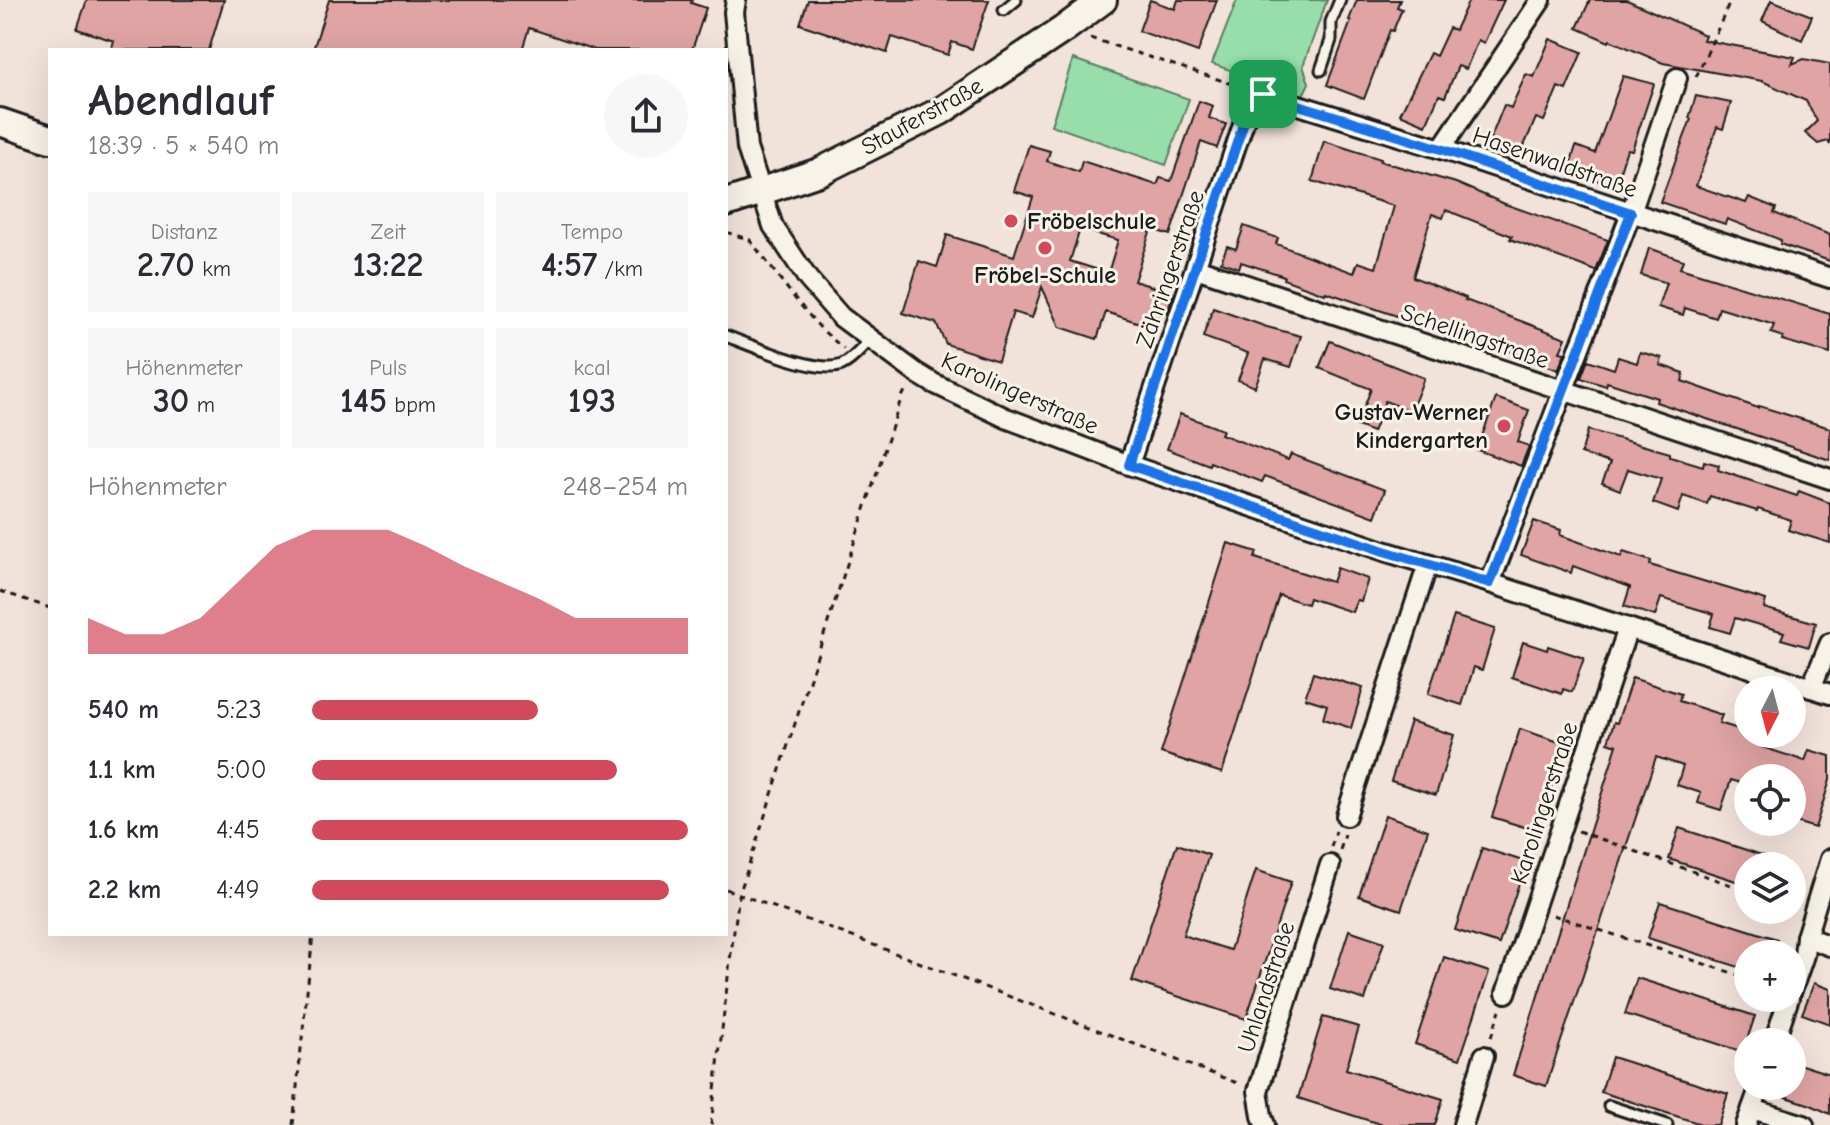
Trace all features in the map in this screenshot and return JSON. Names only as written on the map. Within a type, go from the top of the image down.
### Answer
[{"type":"main road","name":"Stauferstraße","points":[[728,202],[819,172],[941,111],[1103,0]]},
{"type":"main road","points":[[0,122],[48,138]]},
{"type":"street","name":"Karolingerstraße","points":[[736,0],[734,12],[747,148],[777,234],[808,279],[841,317],[915,372],[1006,418],[1129,465],[1830,694]]},
{"type":"street","points":[[1441,149],[1541,0]]},
{"type":"street","points":[[1490,583],[1631,213],[1677,78]]},
{"type":"street","name":"Hasenwaldstraße","points":[[1263,94],[1441,149],[1830,278]]},
{"type":"street","name":"Zähringerstraße","points":[[1129,465],[1251,101],[1263,94]]},
{"type":"street","name":"Schellingstraße","points":[[1196,268],[1830,479]]},
{"type":"street","points":[[1346,816],[1428,564]]},
{"type":"street","name":"Karolingerstraße","points":[[1506,993],[1628,628]]},
{"type":"street","points":[[1811,688],[1830,643]]},
{"type":"street","points":[[1806,940],[1830,859]]},
{"type":"street","name":"Uhlandstraße","points":[[1265,1125],[1258,1091],[1330,865]]},
{"type":"street","points":[[1806,937],[1830,946]]},
{"type":"street","points":[[1463,1125],[1484,1056]]},
{"type":"street","points":[[1749,1117],[1804,1125]]},
{"type":"lane","points":[[1004,10],[1016,0]]},
{"type":"lane","points":[[1321,70],[1331,40],[1331,22],[1340,0]]},
{"type":"lane","points":[[728,337],[806,364],[827,368],[842,365],[870,340]]},
{"type":"lane","points":[[1609,1106],[1667,1125]]},
{"type":"path","points":[[1677,78],[1695,78],[1731,0]]},
{"type":"path","points":[[1064,29],[1263,94]]},
{"type":"path","points":[[728,233],[750,240],[822,330],[853,357]]},
{"type":"path","points":[[711,1125],[739,895],[901,399],[915,372]]},
{"type":"path","points":[[0,591],[48,607]]},
{"type":"path","points":[[1330,865],[1327,860],[1340,820],[1346,816]]},
{"type":"path","points":[[1562,825],[1734,886]]},
{"type":"path","points":[[728,890],[1258,1091]]},
{"type":"path","points":[[1534,909],[1734,973]]},
{"type":"path","points":[[293,1125],[313,936]]},
{"type":"path","points":[[1484,1056],[1506,993]]},
{"type":"green space","points":[[1237,0],[1327,0],[1303,66],[1309,83],[1303,95],[1212,64]]},
{"type":"green space","points":[[1073,59],[1189,99],[1166,165],[1051,125]]},
{"type":"building","points":[[87,0],[224,0],[210,48],[112,48],[114,41],[77,29]]},
{"type":"building","points":[[329,0],[692,0],[691,3],[706,8],[693,48],[589,48],[529,28],[523,48],[314,48]]},
{"type":"building","points":[[808,0],[989,0],[972,49],[952,42],[948,55],[892,37],[887,53],[800,24]]},
{"type":"building","points":[[1150,0],[1175,9],[1178,0],[1217,0],[1198,52],[1139,31]]},
{"type":"building","points":[[1357,0],[1400,0],[1397,7],[1402,9],[1393,31],[1390,30],[1364,99],[1327,85]]},
{"type":"building","points":[[1469,0],[1504,0],[1484,43],[1478,40],[1466,69],[1458,66],[1445,97],[1439,95],[1426,125],[1400,114],[1430,53],[1436,56],[1449,28],[1455,30]]},
{"type":"building","points":[[1590,0],[1627,0],[1705,35],[1703,40],[1795,57],[1792,64],[1804,59],[1830,64],[1830,145],[1828,141],[1818,144],[1805,133],[1817,121],[1806,101],[1762,81],[1663,63],[1577,28]]},
{"type":"building","points":[[1771,0],[1812,16],[1802,40],[1762,21]]},
{"type":"building","points":[[1550,39],[1582,52],[1566,90],[1558,87],[1544,121],[1536,118],[1521,153],[1490,140],[1504,105],[1511,108],[1526,74],[1534,77]]},
{"type":"building","points":[[1623,76],[1654,84],[1632,150],[1627,149],[1615,186],[1568,171],[1576,146],[1595,153]]},
{"type":"building","points":[[1696,96],[1731,103],[1723,129],[1717,127],[1696,186],[1746,203],[1749,197],[1776,208],[1774,213],[1830,235],[1830,261],[1780,244],[1781,240],[1727,219],[1725,224],[1660,202],[1691,119]]},
{"type":"building","name":"Fröbel-Schule","points":[[1199,101],[1213,106],[1209,118],[1226,124],[1217,148],[1201,142],[1170,235],[1151,229],[1134,281],[1173,293],[1167,314],[1160,312],[1155,328],[1106,312],[1097,339],[1060,327],[1042,287],[1032,318],[1013,312],[998,361],[946,344],[936,323],[903,313],[919,261],[937,267],[947,235],[1014,256],[1033,197],[1014,191],[1029,145],[1050,151],[1047,161],[1079,172],[1082,161],[1157,185],[1160,178],[1171,181]],"holes":[[[1080,229],[1118,240],[1108,273],[1070,261]]]},
{"type":"building","points":[[1324,141],[1456,183],[1505,204],[1608,240],[1596,271],[1510,239],[1512,236],[1446,210],[1443,218],[1432,214],[1413,277],[1566,338],[1560,352],[1565,353],[1558,370],[1403,310],[1400,317],[1325,294],[1241,262],[1239,268],[1221,262],[1227,246],[1236,249],[1244,226],[1278,238],[1276,244],[1354,273],[1358,262],[1376,268],[1394,206],[1312,181]]},
{"type":"building","points":[[1649,248],[1683,260],[1680,268],[1830,314],[1830,354],[1782,340],[1783,337],[1771,333],[1774,325],[1719,308],[1716,318],[1685,308],[1683,315],[1658,307],[1666,283],[1641,275]]},
{"type":"building","points":[[1213,308],[1301,336],[1291,367],[1265,359],[1255,387],[1238,380],[1248,353],[1203,337]]},
{"type":"building","points":[[1330,341],[1424,378],[1411,411],[1385,401],[1373,432],[1357,426],[1371,389],[1319,368]]},
{"type":"building","points":[[1640,352],[1662,358],[1660,365],[1684,373],[1682,381],[1758,408],[1830,428],[1830,460],[1656,402],[1657,398],[1607,382],[1606,386],[1581,378],[1588,360],[1614,369],[1618,357],[1637,363]]},
{"type":"building","name":"Gustav-Werner Kindergarten","points":[[1496,398],[1529,410],[1518,442],[1529,446],[1521,466],[1477,450]]},
{"type":"building","points":[[1180,414],[1288,460],[1291,454],[1385,490],[1375,517],[1265,476],[1262,482],[1167,449]]},
{"type":"building","points":[[1588,430],[1670,453],[1670,456],[1703,466],[1704,461],[1719,465],[1718,470],[1797,496],[1799,491],[1830,503],[1830,543],[1788,530],[1791,520],[1710,496],[1707,504],[1683,496],[1678,512],[1653,503],[1661,479],[1628,469],[1620,490],[1602,483],[1610,463],[1581,454]]},
{"type":"building","points":[[1534,521],[1561,530],[1560,535],[1621,557],[1623,552],[1651,561],[1650,565],[1766,600],[1764,608],[1816,623],[1809,647],[1781,639],[1784,632],[1735,618],[1730,633],[1710,627],[1714,614],[1661,598],[1655,616],[1624,606],[1630,587],[1573,566],[1571,573],[1521,555]]},
{"type":"building","points":[[1228,543],[1257,552],[1255,558],[1332,582],[1337,568],[1368,579],[1361,601],[1357,600],[1352,612],[1309,598],[1307,604],[1279,595],[1222,773],[1161,753]]},
{"type":"building","points":[[1454,616],[1495,629],[1482,670],[1474,667],[1462,705],[1428,694]]},
{"type":"building","points":[[1523,642],[1547,650],[1548,646],[1584,658],[1572,692],[1563,689],[1562,694],[1512,677]]},
{"type":"building","points":[[1313,673],[1363,688],[1351,728],[1323,719],[1327,705],[1305,698]]},
{"type":"building","points":[[1632,678],[1681,694],[1679,701],[1722,715],[1719,723],[1734,728],[1734,748],[1765,748],[1805,761],[1809,750],[1830,756],[1830,780],[1815,828],[1806,825],[1806,764],[1734,764],[1734,781],[1731,780],[1721,810],[1698,803],[1701,793],[1677,785],[1683,766],[1656,757],[1546,1086],[1513,1075],[1617,745],[1608,742],[1614,722],[1617,723]]},
{"type":"building","points":[[1410,721],[1454,735],[1436,795],[1391,781]]},
{"type":"building","points":[[1520,729],[1565,744],[1537,831],[1492,817]]},
{"type":"building","points":[[1385,815],[1428,830],[1401,910],[1359,896]]},
{"type":"building","points":[[1679,828],[1752,852],[1734,852],[1734,880],[1669,859]]},
{"type":"building","points":[[1177,844],[1209,855],[1183,935],[1230,950],[1256,870],[1291,882],[1246,1019],[1132,981]]},
{"type":"building","points":[[1482,848],[1526,862],[1499,944],[1455,930]]},
{"type":"building","points":[[1660,902],[1777,939],[1734,940],[1734,966],[1648,938]]},
{"type":"building","points":[[1349,930],[1384,942],[1365,1000],[1330,989]]},
{"type":"building","points":[[1444,957],[1489,972],[1460,1059],[1415,1044]]},
{"type":"building","points":[[1637,978],[1734,1009],[1734,1012],[1755,1016],[1751,1028],[1734,1028],[1734,1049],[1625,1014]]},
{"type":"building","points":[[1814,983],[1830,989],[1830,1024],[1802,1014],[1806,1012]]},
{"type":"building","points":[[1323,1017],[1359,1027],[1346,1069],[1443,1099],[1435,1125],[1383,1125],[1298,1098]]},
{"type":"building","points":[[1612,1057],[1728,1094],[1718,1125],[1704,1125],[1601,1092]]},
{"type":"building","points":[[1806,1066],[1830,1074],[1830,1114],[1796,1100],[1806,1100]]},
{"type":"place","name":"Fröbelschule","points":[[1011,221]]},
{"type":"place","name":"Fröbel-Schule","points":[[1045,248]]},
{"type":"place","name":"Gustav-Werner Kindergarten","points":[[1504,426]]},
{"type":"route","points":[[1263,94],[1441,149],[1631,213],[1490,583],[1384,551],[1129,465],[1251,101],[1263,94]]}]
